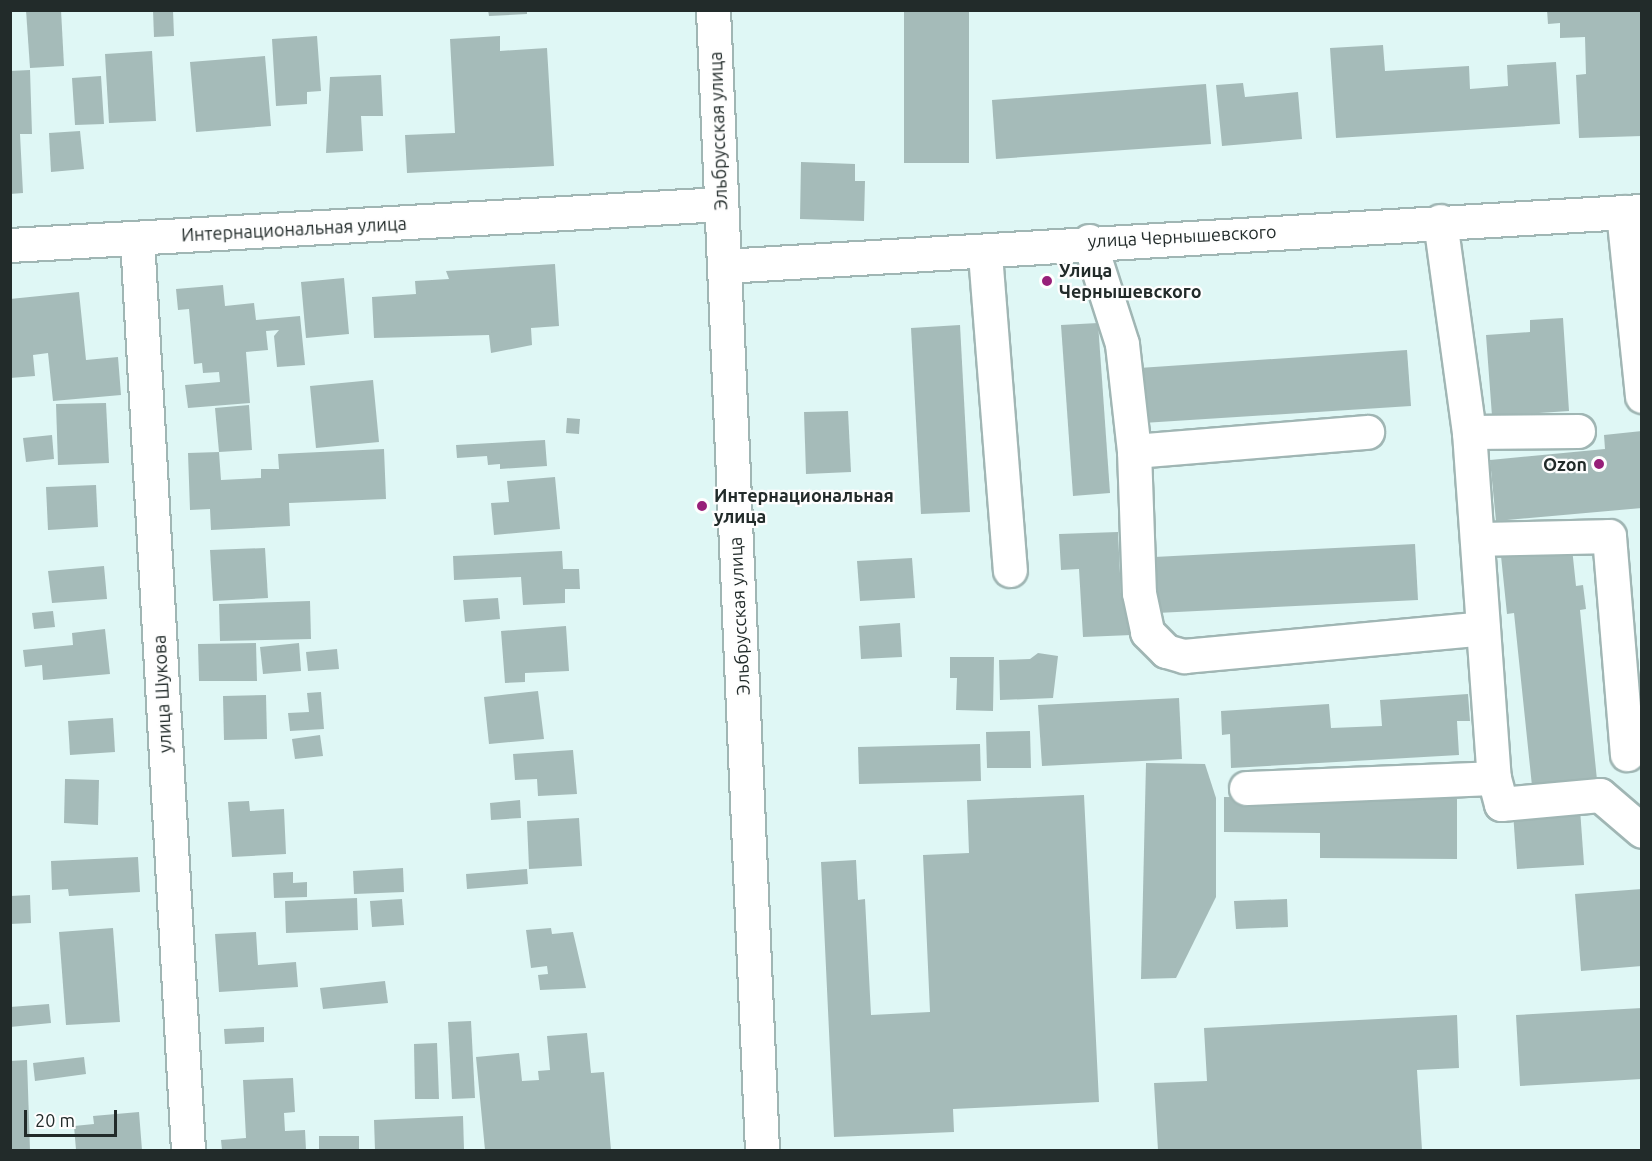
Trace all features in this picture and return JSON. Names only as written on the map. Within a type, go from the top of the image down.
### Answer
[{"type":"street","name":"Эльбрусская улица","points":[[713,10],[762,1150]]},
{"type":"street","name":"Интернациональная улица","points":[[10,245],[721,204]]},
{"type":"street","name":"улица Чернышевского","points":[[724,266],[985,255],[1089,241],[1632,211]]},
{"type":"street","points":[[1632,211],[1641,396]]},
{"type":"street","points":[[1440,221],[1469,432],[1494,778],[1501,804],[1600,795],[1641,831]]},
{"type":"street","name":"улица Шукова","points":[[137,238],[188,1150]]},
{"type":"street","points":[[1089,241],[1122,344],[1134,451],[1139,594],[1147,632],[1166,651],[1184,656],[1483,628]]},
{"type":"street","points":[[985,255],[1010,570]]},
{"type":"street","points":[[1469,432],[1578,431]]},
{"type":"street","points":[[1134,451],[1367,432]]},
{"type":"street","points":[[1477,539],[1609,536],[1629,622],[1627,754]]},
{"type":"street","points":[[1246,788],[1494,778]]},
{"type":"building","points":[[26,10],[61,10],[64,66],[30,68]]},
{"type":"building","points":[[153,10],[173,10],[174,36],[154,37]]},
{"type":"building","points":[[488,10],[527,10],[527,14],[489,16]]},
{"type":"building","points":[[904,10],[969,10],[969,163],[904,163]]},
{"type":"building","points":[[1547,10],[1642,10],[1642,136],[1579,138],[1576,75],[1586,74],[1585,37],[1560,38],[1560,23],[1548,24]]},
{"type":"building","points":[[317,36],[321,91],[307,92],[307,104],[276,106],[272,39]]},
{"type":"building","points":[[500,36],[500,51],[547,48],[554,166],[407,173],[405,135],[455,133],[450,39]]},
{"type":"building","points":[[1383,45],[1385,71],[1469,66],[1470,89],[1508,86],[1507,65],[1556,62],[1560,124],[1336,138],[1330,48]]},
{"type":"building","points":[[152,51],[156,121],[109,123],[105,54]]},
{"type":"building","points":[[265,56],[271,126],[196,132],[190,62]]},
{"type":"building","points":[[30,70],[32,134],[20,134],[23,193],[10,194],[10,71]]},
{"type":"building","points":[[381,75],[383,116],[361,116],[363,151],[326,153],[330,77]]},
{"type":"building","points":[[101,76],[104,124],[75,125],[72,78]]},
{"type":"building","points":[[1243,83],[1245,97],[1298,92],[1302,139],[1222,146],[1216,85]]},
{"type":"building","points":[[1206,84],[1211,144],[996,159],[992,100]]},
{"type":"building","points":[[80,131],[84,169],[51,172],[49,133]]},
{"type":"building","points":[[801,162],[855,164],[855,181],[865,181],[864,221],[800,219]]},
{"type":"building","points":[[555,264],[559,326],[531,328],[532,345],[491,353],[489,335],[374,338],[372,297],[416,294],[415,281],[449,279],[446,271]]},
{"type":"building","points":[[344,278],[349,334],[306,338],[301,282]]},
{"type":"building","points":[[223,285],[225,306],[254,303],[256,320],[300,316],[305,365],[277,367],[274,336],[279,330],[266,331],[268,350],[246,352],[250,403],[188,408],[185,385],[220,382],[219,372],[203,373],[202,363],[194,364],[189,309],[178,310],[176,289]]},
{"type":"building","points":[[79,292],[86,360],[118,357],[121,395],[53,401],[48,353],[33,355],[35,376],[10,378],[10,299]]},
{"type":"building","points":[[1563,318],[1569,411],[1492,416],[1486,335],[1530,332],[1530,320]]},
{"type":"building","points":[[1098,323],[1110,493],[1073,496],[1061,325]]},
{"type":"building","points":[[960,325],[970,512],[921,514],[911,328]]},
{"type":"building","points":[[1407,350],[1411,406],[1143,423],[1139,368]]},
{"type":"building","points":[[373,380],[379,442],[316,448],[310,386]]},
{"type":"building","points":[[106,403],[109,463],[58,465],[56,404]]},
{"type":"building","points":[[249,405],[252,450],[219,452],[215,408]]},
{"type":"building","points":[[848,411],[851,472],[806,474],[804,412]]},
{"type":"building","points":[[567,418],[580,419],[579,434],[566,433]]},
{"type":"building","points":[[1642,431],[1642,508],[1496,521],[1490,460],[1605,449],[1604,435]]},
{"type":"building","points":[[52,435],[54,459],[26,462],[23,438]]},
{"type":"building","points":[[545,440],[547,466],[500,469],[500,464],[488,465],[487,456],[457,458],[456,445]]},
{"type":"building","points":[[384,449],[386,499],[289,503],[290,526],[211,530],[210,509],[190,510],[188,453],[219,452],[221,480],[261,478],[261,469],[279,469],[278,454]]},
{"type":"building","points":[[555,477],[560,529],[494,535],[491,503],[509,502],[507,481]]},
{"type":"building","points":[[96,485],[98,527],[48,530],[46,487]]},
{"type":"building","points":[[1118,532],[1121,594],[1130,594],[1132,635],[1083,637],[1079,569],[1061,570],[1059,534]]},
{"type":"building","points":[[1415,544],[1418,600],[1157,613],[1154,557]]},
{"type":"building","points":[[265,548],[268,598],[213,601],[210,550]]},
{"type":"building","points":[[1572,548],[1576,586],[1583,585],[1586,609],[1580,610],[1597,780],[1532,786],[1514,613],[1507,614],[1501,556]]},
{"type":"building","points":[[562,551],[563,569],[579,569],[580,589],[565,589],[565,603],[523,605],[521,577],[454,580],[453,556]]},
{"type":"building","points":[[912,558],[915,598],[860,601],[857,561]]},
{"type":"building","points":[[104,566],[107,599],[52,603],[48,571]]},
{"type":"building","points":[[498,598],[500,619],[465,622],[463,600]]},
{"type":"building","points":[[310,601],[311,639],[220,641],[219,604]]},
{"type":"building","points":[[53,611],[55,627],[34,629],[32,613]]},
{"type":"building","points":[[900,623],[902,657],[861,659],[859,626]]},
{"type":"building","points":[[566,626],[569,671],[525,673],[525,682],[505,683],[501,631]]},
{"type":"building","points":[[105,629],[110,674],[43,680],[42,665],[25,667],[23,650],[73,645],[72,633]]},
{"type":"building","points":[[256,643],[257,681],[199,681],[198,644]]},
{"type":"building","points":[[299,643],[301,671],[263,674],[260,647]]},
{"type":"building","points":[[337,649],[339,669],[308,671],[306,652]]},
{"type":"building","points":[[1038,653],[1058,656],[1053,698],[1000,700],[999,660],[1030,659]]},
{"type":"building","points":[[950,657],[994,657],[993,711],[956,710],[957,678],[950,678]]},
{"type":"building","points":[[538,691],[544,739],[489,744],[484,697]]},
{"type":"building","points":[[321,692],[324,729],[290,731],[288,713],[309,712],[307,693]]},
{"type":"building","points":[[1468,694],[1470,721],[1457,721],[1459,755],[1231,768],[1230,734],[1222,735],[1221,711],[1329,704],[1331,728],[1382,726],[1380,700]]},
{"type":"building","points":[[266,695],[267,739],[224,740],[223,696]]},
{"type":"building","points":[[1179,698],[1182,759],[1042,766],[1038,705]]},
{"type":"building","points":[[113,718],[115,752],[70,755],[68,721]]},
{"type":"building","points":[[1030,731],[1031,768],[987,768],[986,732]]},
{"type":"building","points":[[320,735],[323,756],[295,759],[292,739]]},
{"type":"building","points":[[980,744],[981,781],[859,784],[858,747]]},
{"type":"building","points":[[573,750],[577,794],[538,796],[537,779],[515,780],[513,754]]},
{"type":"building","points":[[1146,763],[1205,764],[1216,798],[1216,897],[1176,978],[1141,979]]},
{"type":"building","points":[[65,779],[99,780],[98,825],[64,823]]},
{"type":"building","points":[[1084,795],[1099,1102],[953,1109],[954,1132],[834,1137],[821,862],[856,860],[858,900],[865,899],[871,1015],[930,1012],[923,855],[969,853],[967,800]]},
{"type":"building","points":[[1224,797],[1457,799],[1457,859],[1320,858],[1320,833],[1224,832]]},
{"type":"building","points":[[520,800],[521,818],[491,820],[490,803]]},
{"type":"building","points":[[249,801],[250,811],[284,809],[286,854],[232,857],[228,802]]},
{"type":"building","points":[[1580,809],[1584,865],[1517,869],[1513,812]]},
{"type":"building","points":[[579,818],[582,866],[529,869],[527,821]]},
{"type":"building","points":[[138,857],[140,892],[69,896],[68,889],[52,890],[51,861]]},
{"type":"building","points":[[403,868],[404,892],[354,894],[353,871]]},
{"type":"building","points":[[527,869],[528,884],[467,889],[466,874]]},
{"type":"building","points":[[293,872],[293,883],[307,882],[307,897],[274,898],[273,873]]},
{"type":"building","points":[[1642,889],[1642,966],[1581,971],[1575,894]]},
{"type":"building","points":[[30,895],[31,923],[10,924],[10,896]]},
{"type":"building","points":[[357,898],[358,930],[286,933],[285,901]]},
{"type":"building","points":[[402,899],[404,925],[372,927],[370,901]]},
{"type":"building","points":[[1287,899],[1288,927],[1236,929],[1234,901]]},
{"type":"building","points":[[113,928],[120,1022],[66,1025],[59,932]]},
{"type":"building","points":[[551,928],[552,934],[573,932],[586,988],[540,990],[538,975],[548,974],[547,966],[531,968],[526,930]]},
{"type":"building","points":[[256,932],[258,965],[296,962],[298,987],[219,992],[215,934]]},
{"type":"building","points":[[385,981],[388,1003],[323,1009],[320,988]]},
{"type":"building","points":[[49,1004],[51,1023],[10,1027],[10,1007]]},
{"type":"building","points":[[1642,1008],[1642,1079],[1520,1086],[1516,1015]]},
{"type":"building","points":[[1457,1015],[1459,1068],[1417,1070],[1422,1150],[1158,1150],[1154,1083],[1207,1081],[1204,1028]]},
{"type":"building","points":[[471,1021],[475,1098],[452,1099],[448,1022]]},
{"type":"building","points":[[264,1027],[264,1042],[225,1044],[224,1029]]},
{"type":"building","points":[[587,1033],[591,1073],[604,1072],[611,1150],[485,1150],[476,1057],[519,1053],[522,1081],[539,1080],[538,1071],[550,1070],[547,1036]]},
{"type":"building","points":[[437,1043],[439,1099],[415,1099],[414,1044]]},
{"type":"building","points":[[84,1057],[86,1074],[35,1081],[33,1063]]},
{"type":"building","points":[[27,1060],[30,1150],[10,1150],[10,1061]]},
{"type":"building","points":[[293,1078],[295,1112],[284,1113],[285,1131],[305,1130],[306,1150],[222,1150],[221,1140],[246,1138],[243,1080]]},
{"type":"building","points":[[139,1112],[142,1150],[76,1150],[74,1126],[94,1124],[93,1116]]},
{"type":"building","points":[[463,1116],[464,1150],[375,1150],[374,1120]]},
{"type":"building","points":[[319,1136],[359,1136],[359,1150],[319,1150]]},
{"type":"place","name":"Улица Чернышевского","points":[[1047,281]]},
{"type":"place","name":"Ozon","points":[[1599,464]]},
{"type":"place","name":"Интернациональная улица","points":[[702,506]]}]
